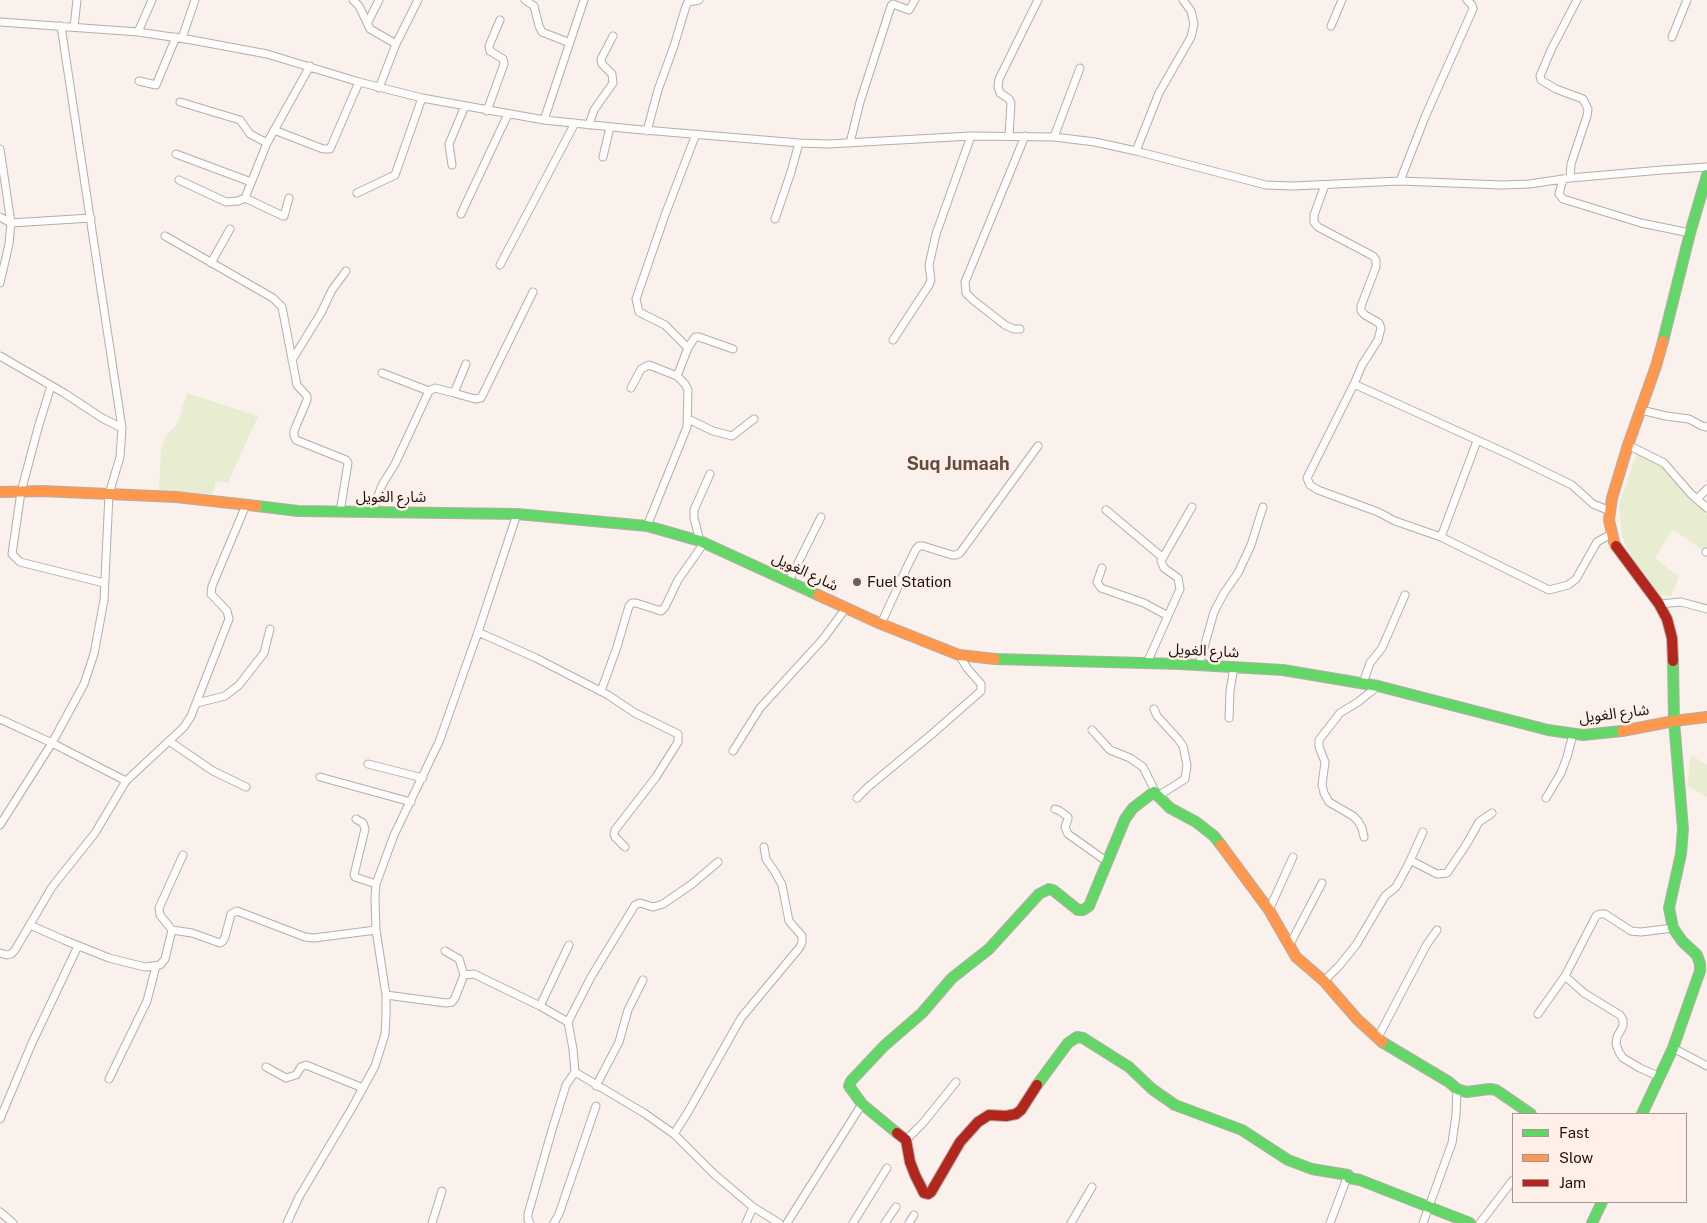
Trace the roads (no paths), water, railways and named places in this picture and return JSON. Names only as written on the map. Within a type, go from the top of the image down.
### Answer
[{"type":"street","points":[[74,27],[77,0]]},
{"type":"street","points":[[138,32],[152,0]]},
{"type":"street","points":[[139,81],[156,85],[196,0]]},
{"type":"street","points":[[353,0],[368,22],[370,29],[396,44]]},
{"type":"street","points":[[368,22],[379,0]]},
{"type":"street","points":[[379,88],[396,44],[418,0]]},
{"type":"street","points":[[525,0],[534,6],[542,32],[570,43]]},
{"type":"street","points":[[544,120],[584,0]]},
{"type":"street","points":[[647,130],[658,90],[686,6],[688,2],[699,0]]},
{"type":"street","points":[[850,143],[860,102],[890,6],[893,4],[909,10],[915,0]]},
{"type":"street","points":[[1008,136],[1011,103],[1000,93],[998,87],[999,79],[1038,0]]},
{"type":"street","points":[[1136,150],[1159,93],[1191,37],[1194,24],[1191,11],[1183,0]]},
{"type":"street","points":[[1330,26],[1342,0]]},
{"type":"street","points":[[1400,181],[1425,117],[1473,9],[1467,0]]},
{"type":"street","points":[[1577,0],[1540,76],[1542,80],[1556,89],[1583,99],[1588,109],[1566,179],[1559,194],[1564,199],[1641,224],[1690,233]]},
{"type":"street","points":[[1672,37],[1687,0]]},
{"type":"street","points":[[487,111],[504,64],[503,59],[490,51],[489,46],[500,20]]},
{"type":"street","points":[[0,22],[138,32],[179,37],[268,54],[379,88],[422,98],[544,120],[799,143],[850,143],[970,136],[1054,136],[1136,150],[1266,185],[1293,186],[1400,181],[1502,185],[1529,184],[1671,169],[1707,168]]},
{"type":"street","points":[[0,825],[52,743],[84,684],[94,654],[104,600],[109,494],[120,457],[122,428],[61,26]]},
{"type":"street","points":[[588,125],[594,110],[613,83],[612,74],[602,64],[601,60],[613,36]]},
{"type":"street","points":[[179,180],[226,202],[238,201],[244,198],[266,143],[310,66]]},
{"type":"street","points":[[1054,136],[1080,68]]},
{"type":"street","points":[[274,130],[323,149],[330,149],[359,82]]},
{"type":"street","points":[[357,193],[395,175],[422,98]]},
{"type":"street","points":[[180,102],[240,120],[249,134],[266,143]]},
{"type":"street","points":[[452,165],[449,144],[465,106]]},
{"type":"street","points":[[461,214],[508,114]]},
{"type":"street","points":[[500,265],[575,123]]},
{"type":"street","points":[[603,157],[610,127]]},
{"type":"street","points":[[688,348],[665,325],[639,312],[636,299],[696,134]]},
{"type":"street","points":[[893,340],[931,280],[929,264],[936,234],[970,136]]},
{"type":"street","points":[[1020,329],[1014,329],[1005,325],[973,300],[966,293],[965,282],[1025,136]]},
{"type":"street","points":[[775,219],[799,143]]},
{"type":"street","points":[[0,149],[11,223],[9,244],[0,283]]},
{"type":"street","points":[[176,154],[250,182]]},
{"type":"street","points":[[1642,1113],[1673,1048],[1698,977],[1700,964],[1697,955],[1682,941],[1673,928],[1669,908],[1681,854],[1683,829],[1674,721],[1672,638],[1667,619],[1660,604],[1625,559],[1612,534],[1609,520],[1612,498],[1628,445],[1656,366],[1707,175]]},
{"type":"street","points":[[1325,185],[1314,215],[1314,222],[1318,227],[1373,256],[1376,260],[1376,266],[1361,306],[1361,311],[1364,315],[1379,323],[1381,333],[1362,364],[1307,481],[1318,490],[1441,537],[1549,590],[1568,585],[1576,579],[1597,542],[1612,534]]},
{"type":"street","points":[[244,198],[283,216],[289,198]]},
{"type":"street","points":[[0,217],[11,223],[91,218]]},
{"type":"street","points":[[212,263],[230,229]]},
{"type":"street","points":[[165,236],[279,302],[282,307],[297,385],[307,396],[294,436],[296,440],[348,462],[340,512]]},
{"type":"street","points":[[292,360],[321,314],[332,290],[346,271]]},
{"type":"street","points":[[372,512],[382,486],[395,464],[430,391],[435,388],[475,399],[481,398],[533,292]]},
{"type":"street","points":[[677,376],[692,339],[695,337],[733,349]]},
{"type":"street","points":[[0,356],[102,418],[122,428]]},
{"type":"street","points":[[454,393],[466,364]]},
{"type":"street","points":[[631,388],[641,369],[645,366],[654,366],[677,376],[688,390],[688,419],[679,449],[647,526]]},
{"type":"street","points":[[382,373],[430,391]]},
{"type":"street","points":[[1354,384],[1572,485],[1593,504],[1610,512]]},
{"type":"street","points":[[51,386],[21,492],[12,554],[20,562],[104,583]]},
{"type":"street","points":[[1641,410],[1689,419],[1707,427]]},
{"type":"street","points":[[688,419],[713,431],[732,436],[754,419]]},
{"type":"street","points":[[1441,537],[1477,441]]},
{"type":"street","points":[[1628,445],[1664,463],[1707,508]]},
{"type":"street","points":[[881,624],[916,549],[919,546],[924,546],[952,555],[960,553],[1038,446]]},
{"type":"street","points":[[601,691],[629,606],[632,603],[636,603],[661,611],[702,542],[694,518],[694,510],[710,474]]},
{"type":"street","points":[[1697,499],[1707,489]]},
{"type":"street","name":"شارع الغويل","points":[[0,492],[176,497],[298,511],[517,514],[647,526],[702,542],[881,624],[959,655],[987,659],[1147,663],[1283,670],[1378,686],[1548,730],[1573,734],[1609,733],[1707,717]]},
{"type":"street","points":[[0,953],[11,954],[52,887],[99,827],[126,781],[188,721],[197,703],[229,619],[227,611],[212,594],[212,586],[246,505]]},
{"type":"street","points":[[1147,663],[1180,588],[1178,578],[1162,565],[1162,557],[1192,507]]},
{"type":"street","points":[[1199,665],[1214,612],[1238,573],[1251,545],[1263,507]]},
{"type":"street","points":[[1106,510],[1162,557]]},
{"type":"street","points":[[287,1223],[299,1197],[375,1066],[385,1034],[386,996],[376,930],[376,884],[394,836],[439,742],[517,514]]},
{"type":"street","points":[[789,581],[821,517]]},
{"type":"street","points":[[1102,568],[1097,582],[1101,588],[1144,603],[1168,616]]},
{"type":"street","points":[[1363,683],[1370,663],[1382,648],[1405,595]]},
{"type":"street","points":[[1660,604],[1681,602],[1707,609]]},
{"type":"street","points":[[732,751],[760,708],[823,640],[846,608]]},
{"type":"street","points":[[197,703],[225,696],[239,685],[264,653],[270,629]]},
{"type":"street","points":[[478,632],[536,658],[601,691],[636,713],[674,731],[679,738],[648,788],[615,830],[615,838],[626,847]]},
{"type":"street","points":[[857,798],[981,691],[981,684],[959,655]]},
{"type":"street","points":[[1229,718],[1230,690],[1234,667]]},
{"type":"street","points":[[1364,837],[1358,821],[1329,802],[1324,792],[1322,785],[1325,762],[1318,740],[1340,713],[1378,686]]},
{"type":"street","points":[[1154,709],[1157,716],[1178,739],[1187,765],[1185,779],[1132,808],[1106,861],[1089,906],[1083,910],[1078,910],[1053,890],[1045,890],[1039,894],[989,948],[952,978],[922,1013],[884,1046],[851,1081],[849,1086],[851,1090],[862,1104],[906,1140],[910,1162],[924,1193],[928,1194],[931,1192],[960,1142],[982,1118],[989,1115],[1006,1116],[1016,1114],[1021,1110],[1042,1076],[1068,1043],[1077,1037],[1090,1040],[1130,1067],[1152,1089],[1175,1105],[1251,1135],[1288,1160],[1312,1169],[1360,1180],[1470,1223]]},
{"type":"street","points":[[0,719],[126,781]]},
{"type":"street","points":[[1092,730],[1110,750],[1130,758],[1143,767],[1156,794],[1170,808],[1196,822],[1214,836],[1269,910],[1296,957],[1324,981],[1357,1019],[1377,1038],[1457,1089],[1466,1092],[1496,1090],[1529,1113]]},
{"type":"street","points":[[1546,798],[1564,765],[1573,734]]},
{"type":"street","points":[[169,741],[213,771],[246,787]]},
{"type":"street","points":[[368,764],[423,778]]},
{"type":"street","points":[[320,777],[411,802]]},
{"type":"street","points":[[1055,809],[1068,817],[1065,827],[1068,834],[1106,861]]},
{"type":"street","points":[[1410,860],[1437,874],[1447,873],[1479,822],[1492,813]]},
{"type":"street","points":[[356,819],[363,823],[365,829],[354,875],[355,878],[376,884]]},
{"type":"street","points":[[1324,981],[1356,945],[1385,896],[1396,887],[1423,832]]},
{"type":"street","points":[[674,1134],[741,1018],[800,947],[802,942],[802,936],[789,920],[782,885],[766,859],[764,847]]},
{"type":"street","points":[[183,855],[159,908],[160,915],[172,930],[192,933],[220,943],[225,937],[231,914],[236,911],[305,937],[314,938],[376,930]]},
{"type":"street","points":[[1269,910],[1294,857]]},
{"type":"street","points":[[530,1223],[528,1214],[552,1130],[566,1084],[575,1072],[574,1050],[568,1022],[590,977],[635,904],[640,903],[653,907],[663,904],[698,880],[718,862]]},
{"type":"street","points":[[1289,946],[1322,883]]},
{"type":"street","points":[[1538,1014],[1564,976],[1596,916],[1605,914],[1632,931],[1641,932],[1673,928]]},
{"type":"street","points":[[30,925],[109,958],[145,967],[160,965],[165,959],[172,930]]},
{"type":"street","points":[[1377,1038],[1427,944],[1437,930]]},
{"type":"street","points":[[540,1006],[569,945]]},
{"type":"street","points":[[0,1119],[32,1043],[78,946]]},
{"type":"street","points":[[386,996],[446,1003],[452,1002],[464,975],[459,959],[444,951]]},
{"type":"street","points":[[109,1079],[147,1002],[156,966]]},
{"type":"street","points":[[464,975],[474,974],[482,977],[568,1022]]},
{"type":"street","points":[[1564,976],[1584,993],[1620,1015],[1623,1020],[1623,1026],[1616,1044],[1623,1058],[1660,1077]]},
{"type":"street","points":[[596,1086],[619,1042],[628,1010],[643,980]]},
{"type":"street","points":[[1673,1048],[1707,1066]]},
{"type":"street","points":[[266,1067],[286,1078],[296,1075],[301,1066],[306,1065],[363,1088]]},
{"type":"street","points":[[575,1072],[644,1113],[674,1134],[714,1174],[752,1207],[779,1223]]},
{"type":"street","points":[[906,1140],[923,1123],[956,1082]]},
{"type":"street","points":[[1423,1223],[1427,1207],[1452,1143],[1457,1089]]},
{"type":"street","points":[[787,1223],[862,1104]]},
{"type":"street","points":[[554,1223],[561,1208],[596,1106]]},
{"type":"street","points":[[853,1223],[888,1168]]},
{"type":"street","points":[[1330,1223],[1348,1176]]},
{"type":"street","points":[[1480,1223],[1512,1181]]},
{"type":"street","points":[[1071,1223],[1092,1187]]},
{"type":"street","points":[[432,1223],[442,1191]]},
{"type":"street","points":[[1592,1223],[1602,1203]]},
{"type":"street","points":[[746,1223],[752,1207]]},
{"type":"street","points":[[885,1223],[896,1207]]},
{"type":"street","points":[[0,1212],[13,1223]]},
{"type":"street","points":[[909,1223],[914,1215]]},
{"type":"place","name":"Fuel Station","points":[[857,582]]},
{"type":"district","name":"Suq Jumaah","points":[[958,464]]}]
